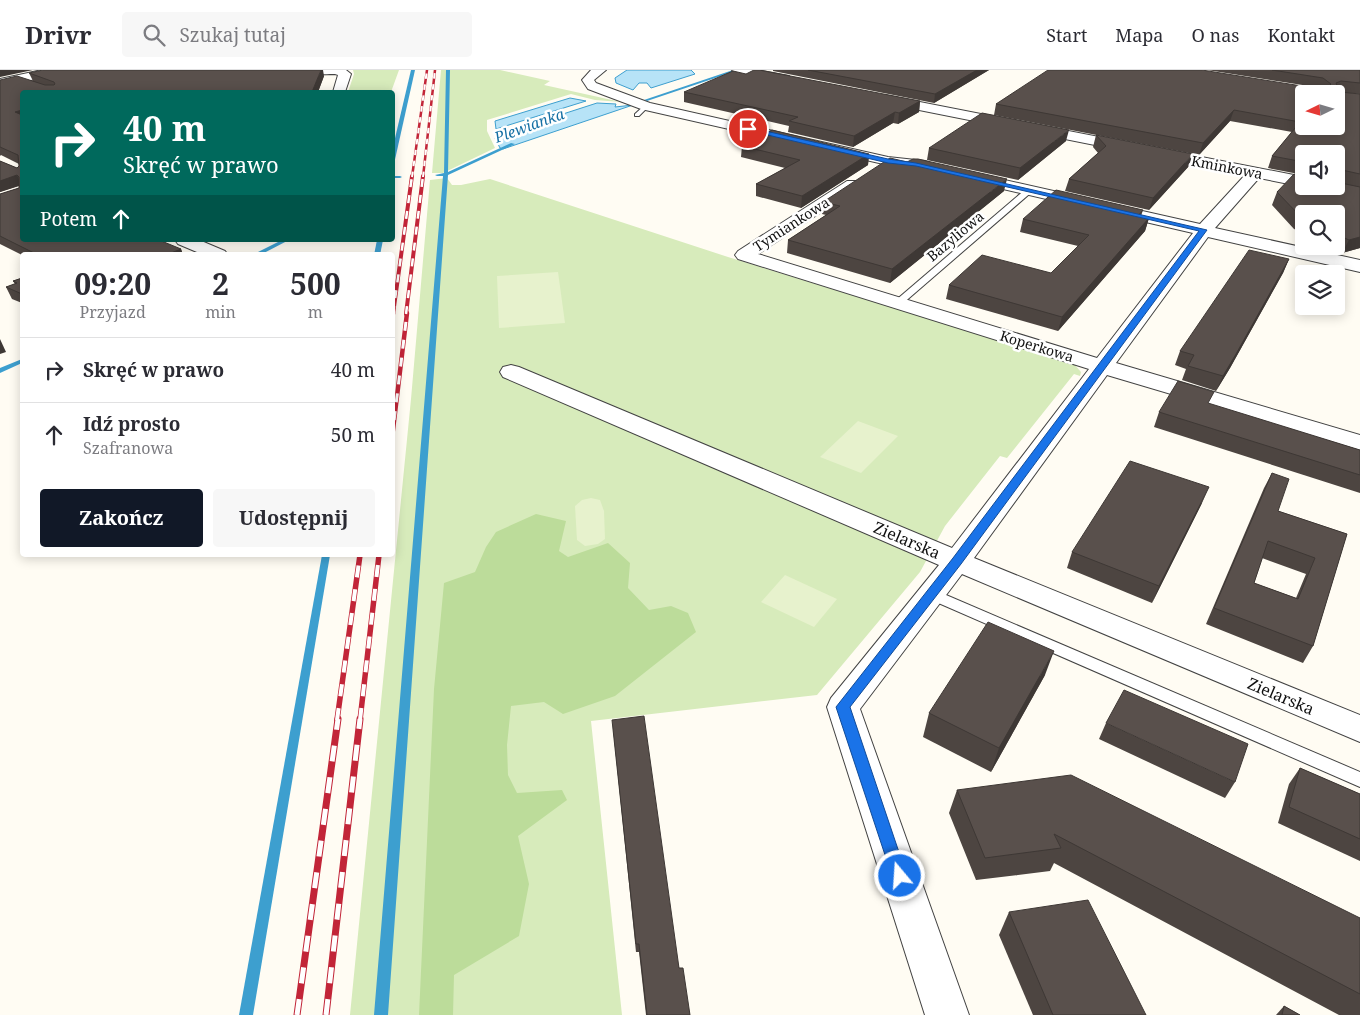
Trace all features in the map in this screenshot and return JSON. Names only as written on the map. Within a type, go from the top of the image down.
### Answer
[{"type":"street","points":[[0,83],[58,70]]},
{"type":"street","points":[[213,70],[252,72],[338,70],[345,74],[340,90]]},
{"type":"street","points":[[600,70],[588,80],[592,86],[641,110],[949,172],[1360,266]]},
{"type":"street","points":[[738,70],[795,81]]},
{"type":"street","name":"Kminkowa","points":[[867,95],[1295,180]]},
{"type":"street","name":"Tymiankowa","points":[[744,255],[888,161]]},
{"type":"street","points":[[947,1015],[843,707],[957,561],[1204,230],[1256,173]]},
{"type":"street","points":[[189,242],[212,252]]},
{"type":"street","name":"Koperkowa","points":[[744,255],[769,265],[1360,443]]},
{"type":"street","name":"Zielarska","points":[[511,372],[1360,729]]},
{"type":"lane","points":[[15,79],[32,85]]},
{"type":"lane","name":"Bazyliowa","points":[[898,303],[1030,190]]},
{"type":"lane","points":[[932,594],[1360,780]]},
{"type":"green space","points":[[353,70],[399,70],[392,90],[349,90],[354,74]]},
{"type":"green space","points":[[441,70],[500,70],[550,81],[544,85],[621,102],[595,100],[571,94],[487,120],[487,131],[495,148],[443,173],[432,173]]},
{"type":"green space","points":[[447,178],[452,185],[490,179],[728,257],[1073,363],[1081,372],[1080,376],[1074,374],[1007,458],[1000,456],[945,526],[920,572],[817,695],[591,721],[622,1015],[350,1015],[411,399],[430,180]]},
{"type":"green space","points":[[558,272],[565,323],[499,328],[497,276]]},
{"type":"green space","points":[[858,421],[898,436],[861,473],[820,457]]},
{"type":"green space","points":[[591,498],[600,500],[604,511],[605,539],[598,544],[585,546],[577,540],[575,506],[582,500]]},
{"type":"green space","points":[[536,514],[566,521],[559,551],[568,557],[608,543],[630,563],[628,588],[649,610],[671,606],[688,613],[696,632],[615,696],[563,714],[544,702],[511,706],[507,745],[508,775],[517,793],[562,790],[567,800],[518,836],[529,884],[519,936],[454,975],[453,1015],[419,1015],[434,689],[444,583],[475,572],[486,547],[496,532]]},
{"type":"green space","points":[[785,575],[837,599],[814,627],[761,602]]},
{"type":"water","points":[[627,70],[691,70],[695,74],[651,88],[647,83],[639,83],[633,90],[616,83],[615,78]]},
{"type":"water","points":[[570,98],[586,101],[496,129],[495,121]]},
{"type":"water","points":[[597,103],[616,104],[615,107],[633,105],[503,149],[500,148],[495,138],[498,135]]},
{"type":"building","points":[[43,70],[321,70],[313,90],[20,90],[20,111],[15,112],[20,114],[20,242],[164,242],[181,249],[174,252],[32,252],[0,236],[0,194],[19,188],[19,177],[17,175],[0,181],[0,161],[17,168],[19,166],[18,155],[0,147],[0,80],[17,76],[45,85],[55,84],[29,73]]},
{"type":"building","points":[[754,70],[920,101],[899,113],[895,112],[854,136],[789,121],[798,117],[684,92],[733,71],[746,74]]},
{"type":"building","points":[[808,70],[977,70],[935,94]]},
{"type":"building","points":[[1048,70],[1202,70],[1296,85],[1295,121],[1234,110],[1203,143],[996,104]]},
{"type":"building","points":[[1272,70],[1360,70],[1360,83],[1341,81],[1336,83],[1337,85],[1330,85],[1323,78]]},
{"type":"building","points":[[1345,92],[1360,94],[1360,174],[1345,171],[1345,145],[1295,145],[1295,160],[1272,156],[1295,128],[1295,135],[1345,135]]},
{"type":"building","points":[[982,113],[1069,130],[1020,168],[929,148]]},
{"type":"building","points":[[772,130],[869,154],[802,196],[756,184],[800,160],[742,146]]},
{"type":"building","points":[[1096,135],[1193,154],[1153,198],[1069,179],[1106,146]]},
{"type":"building","points":[[890,158],[907,162],[918,159],[1007,179],[892,269],[788,240],[840,206],[823,202]]},
{"type":"building","points":[[1294,174],[1295,195],[1345,195],[1345,184],[1360,187],[1360,237],[1349,240],[1345,238],[1345,205],[1295,205],[1295,211],[1277,192]]},
{"type":"building","points":[[1056,190],[1143,210],[1138,216],[1149,218],[1062,317],[949,285],[982,255],[1051,273],[1089,235],[1023,219]]},
{"type":"building","points":[[1249,250],[1289,259],[1223,376],[1188,366],[1194,355],[1180,351]]},
{"type":"building","points":[[20,279],[20,293],[6,287],[17,283],[13,281]]},
{"type":"building","points":[[1178,381],[1214,392],[1208,403],[1360,450],[1360,475],[1159,412]]},
{"type":"building","points":[[1130,461],[1209,487],[1159,586],[1072,552]]},
{"type":"building","points":[[1272,473],[1289,479],[1278,511],[1347,534],[1313,646],[1214,608]],"holes":[[[1268,541],[1315,558],[1298,599],[1254,583]]]},
{"type":"building","points":[[988,622],[1054,651],[999,748],[929,713]]},
{"type":"building","points":[[1124,690],[1248,744],[1235,782],[1106,723]]},
{"type":"building","points":[[644,716],[679,968],[683,968],[690,1015],[647,1015],[639,944],[636,944],[612,720]]},
{"type":"building","points":[[1300,768],[1360,794],[1360,839],[1289,807]]},
{"type":"building","points":[[1071,775],[1360,918],[1360,994],[1054,834],[1061,848],[985,858],[957,790]]},
{"type":"building","points":[[1088,900],[1146,1015],[1053,1015],[1009,912]]},
{"type":"building","points":[[1284,1006],[1300,1015],[1282,1015]]},
{"type":"waterway","points":[[395,151],[413,70]]},
{"type":"waterway","points":[[446,174],[448,70]]},
{"type":"waterway","name":"Plewianka","points":[[646,100],[737,70]]},
{"type":"waterway","name":"Plewianka","points":[[446,174],[513,144]]},
{"type":"waterway","points":[[381,1015],[446,174]]},
{"type":"waterway","name":"Plewianka","points":[[437,175],[446,174]]},
{"type":"waterway","name":"Plewianka","points":[[395,177],[400,177]]},
{"type":"waterway","name":"Plewianka","points":[[261,252],[282,242]]},
{"type":"waterway","points":[[378,252],[380,242]]},
{"type":"waterway","name":"Plewianka","points":[[0,371],[20,362]]},
{"type":"waterway","points":[[246,1015],[326,557]]},
{"type":"railway","points":[[412,177],[427,70]]},
{"type":"railway","points":[[423,177],[435,70]]},
{"type":"railway","points":[[395,299],[412,176]]},
{"type":"railway","points":[[406,314],[423,176]]},
{"type":"railway","points":[[395,413],[407,313]]},
{"type":"railway","points":[[337,720],[360,557]]},
{"type":"railway","points":[[360,720],[379,557]]},
{"type":"railway","points":[[297,1015],[338,719]]},
{"type":"railway","points":[[326,1015],[360,719]]},
{"type":"route","points":[[748,129],[888,161],[916,164],[1204,230],[957,561],[843,707],[900,876]]}]
